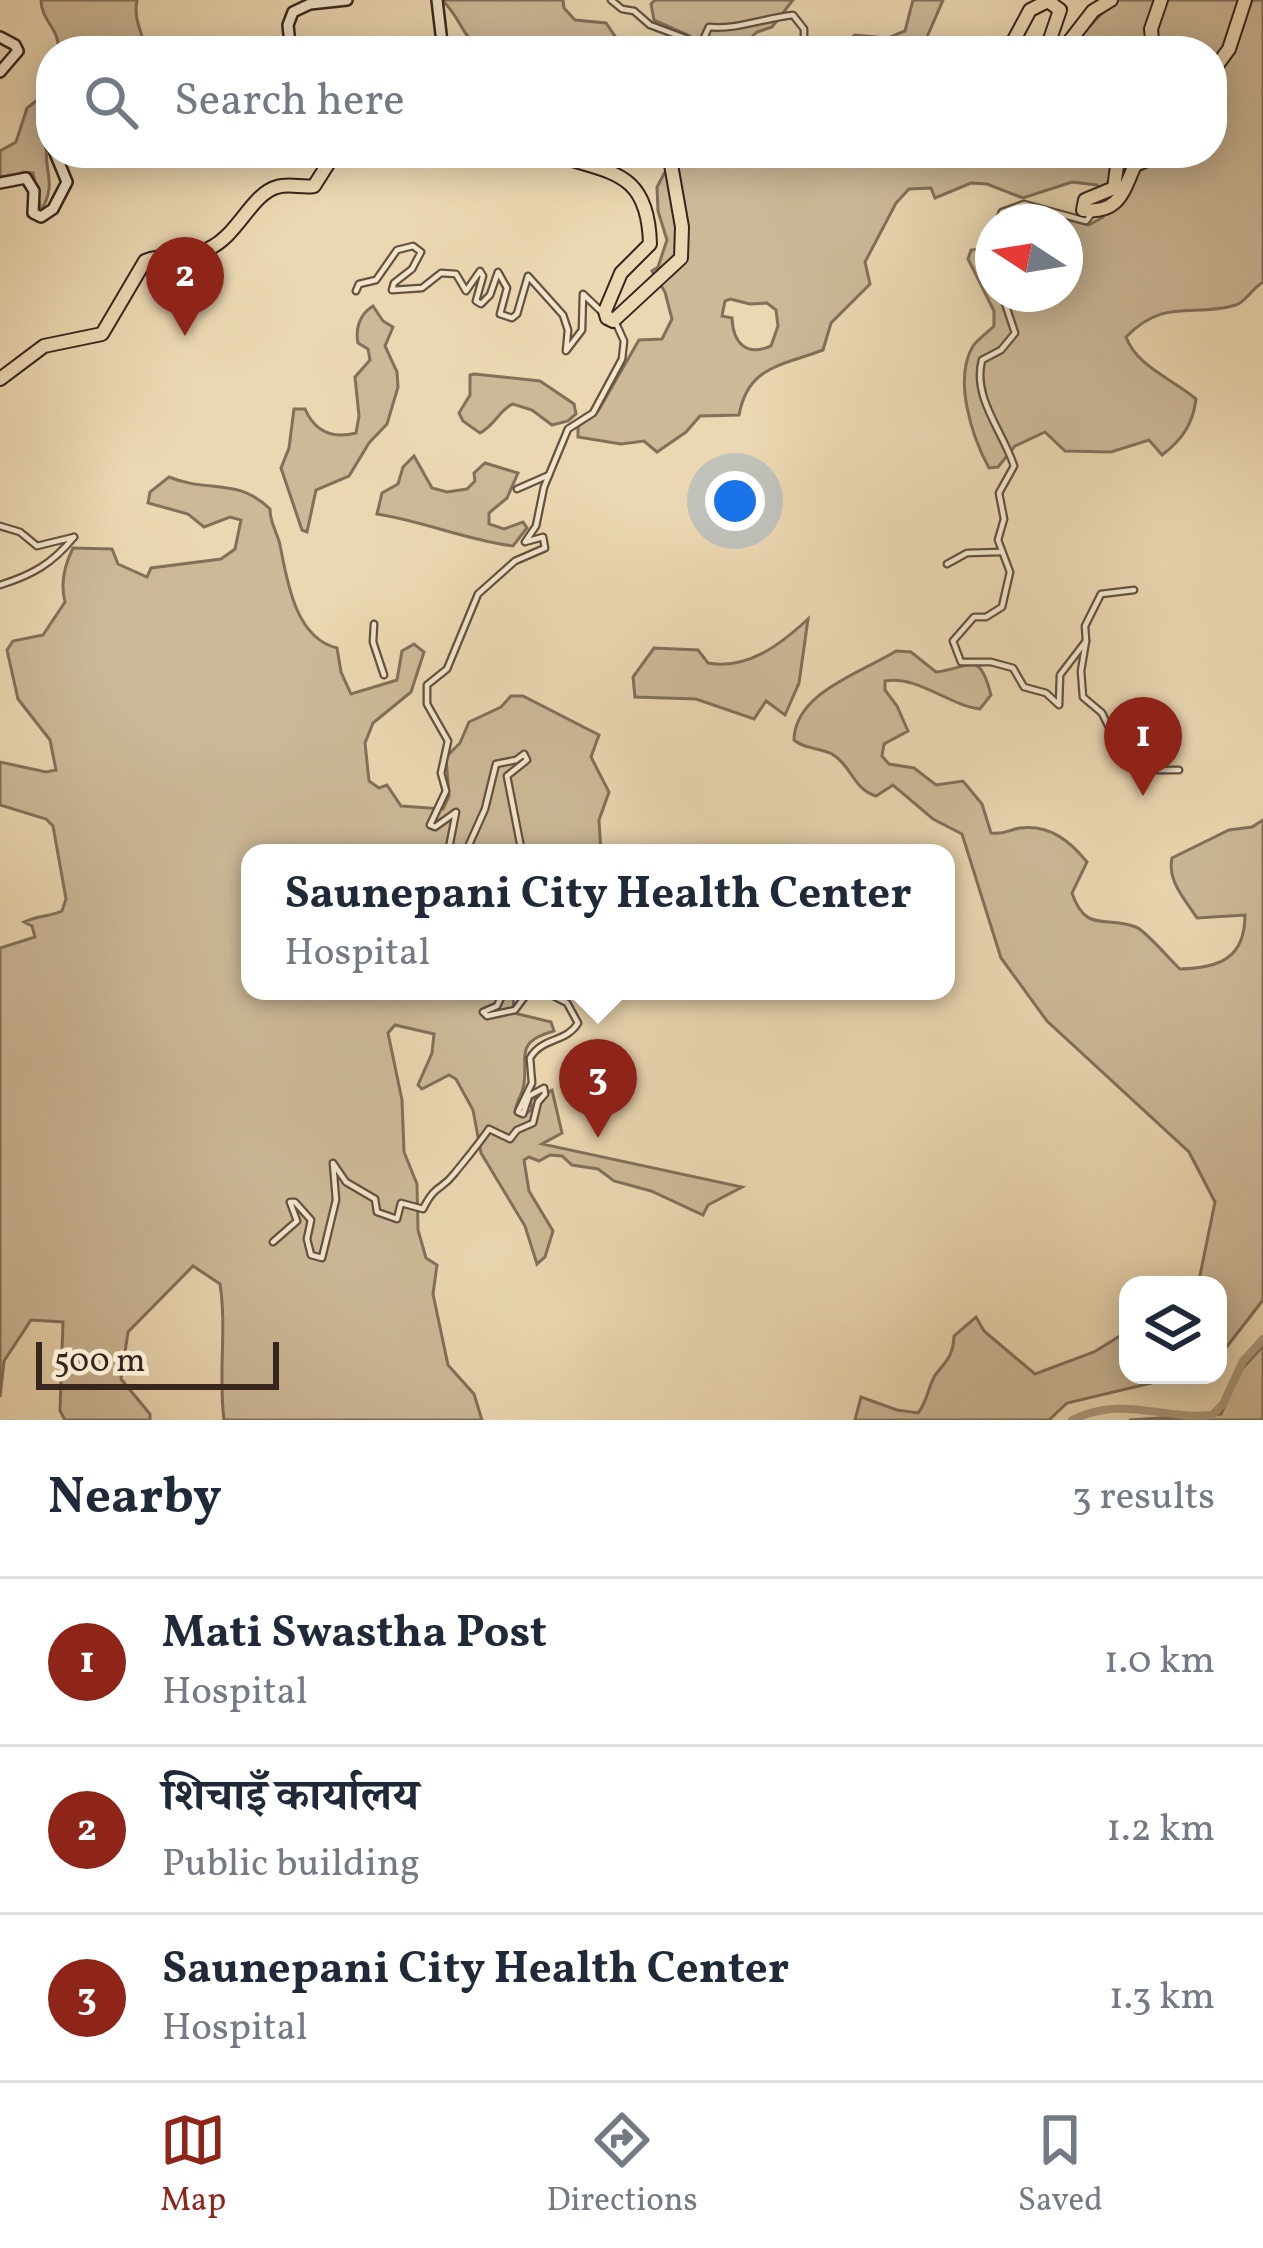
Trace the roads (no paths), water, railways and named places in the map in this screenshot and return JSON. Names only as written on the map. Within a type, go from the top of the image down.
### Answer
[{"type":"main road","points":[[290,36],[289,21],[295,10],[347,0]]},
{"type":"main road","points":[[436,0],[441,36]]},
{"type":"main road","points":[[1073,36],[1093,10],[1111,0]]},
{"type":"main road","points":[[1151,36],[1161,0]]},
{"type":"main road","points":[[1227,51],[1245,0]]},
{"type":"main road","points":[[1016,36],[1032,7],[1048,1],[1060,13],[1052,36]]},
{"type":"main road","points":[[0,37],[18,51],[0,72]]},
{"type":"main road","points":[[0,183],[26,178],[34,191],[34,213],[40,217],[49,214],[67,182],[61,168]]},
{"type":"main road","points":[[0,379],[49,344],[102,334],[141,263],[161,256],[184,258],[214,246],[230,236],[270,190],[314,186],[325,168]]},
{"type":"main road","points":[[601,168],[618,173],[640,200],[650,244],[624,268],[611,319]]},
{"type":"main road","points":[[611,319],[681,258],[682,227],[672,168]]},
{"type":"main road","points":[[1117,168],[1114,188],[1083,202],[1083,210],[1094,212],[1122,198],[1135,168]]},
{"type":"street","points":[[611,0],[634,11],[650,26],[680,36]]},
{"type":"street","points":[[705,36],[709,27],[794,15],[804,36]]},
{"type":"street","points":[[1083,220],[1094,212]]},
{"type":"street","points":[[356,291],[359,284],[376,280],[391,256],[408,246],[418,247],[421,252],[412,269],[392,290],[422,288],[446,273],[457,274],[464,292],[480,271],[483,276],[476,301],[481,304],[490,296],[498,272],[507,288],[500,314],[512,318],[518,314],[526,279],[531,277],[563,316],[568,330],[566,351],[582,330],[583,294],[611,319],[625,348],[593,413],[568,429],[549,475],[536,526],[525,542],[543,537],[545,548],[515,561],[478,594],[447,669],[427,685],[427,704],[448,741],[441,772],[446,791],[430,825],[435,827],[456,812],[450,844]]},
{"type":"street","points":[[1008,312],[1015,333],[1001,350],[982,360],[979,375],[984,403],[1014,466],[999,494],[1004,519],[998,540],[1010,572],[1002,608],[969,621],[952,643],[958,661],[1013,668],[1024,687],[1046,693],[1059,705],[1060,675],[1086,641]]},
{"type":"street","points":[[0,369],[27,358]]},
{"type":"street","points":[[517,489],[549,475]]},
{"type":"street","points":[[0,526],[20,532],[37,546],[74,537],[56,560],[28,577],[0,585]]},
{"type":"street","points":[[947,564],[967,553],[1001,552]]},
{"type":"street","points":[[1134,590],[1101,594],[1084,626],[1083,697],[1102,713],[1120,750],[1143,770],[1179,770]]},
{"type":"street","points":[[374,624],[384,675]]},
{"type":"street","points":[[469,844],[485,809],[496,764],[524,754],[527,760],[507,776],[520,844]]},
{"type":"street","points":[[500,1000],[483,1012],[487,1016],[514,1010],[522,1000]]},
{"type":"street","points":[[273,1241],[297,1221],[290,1202],[295,1202],[311,1220],[311,1255],[322,1258],[336,1200],[333,1163],[346,1182],[375,1199],[377,1212],[397,1219],[400,1203],[423,1209],[433,1190],[452,1177],[460,1161],[478,1149],[489,1130],[510,1139],[533,1123],[544,1088],[529,1096],[523,1114],[518,1112],[532,1083],[530,1058],[543,1042],[565,1036],[578,1023],[561,1000]]},
{"type":"waterway","points":[[1072,1420],[1108,1409],[1212,1415],[1223,1404],[1243,1361],[1263,1339]]},
{"type":"place","name":"शिचाइँ कार्यालय","points":[[185,336]]},
{"type":"place","name":"Mati Swastha Post","points":[[1143,796]]},
{"type":"place","name":"Saunepani City Health Center","points":[[598,1138]]}]
